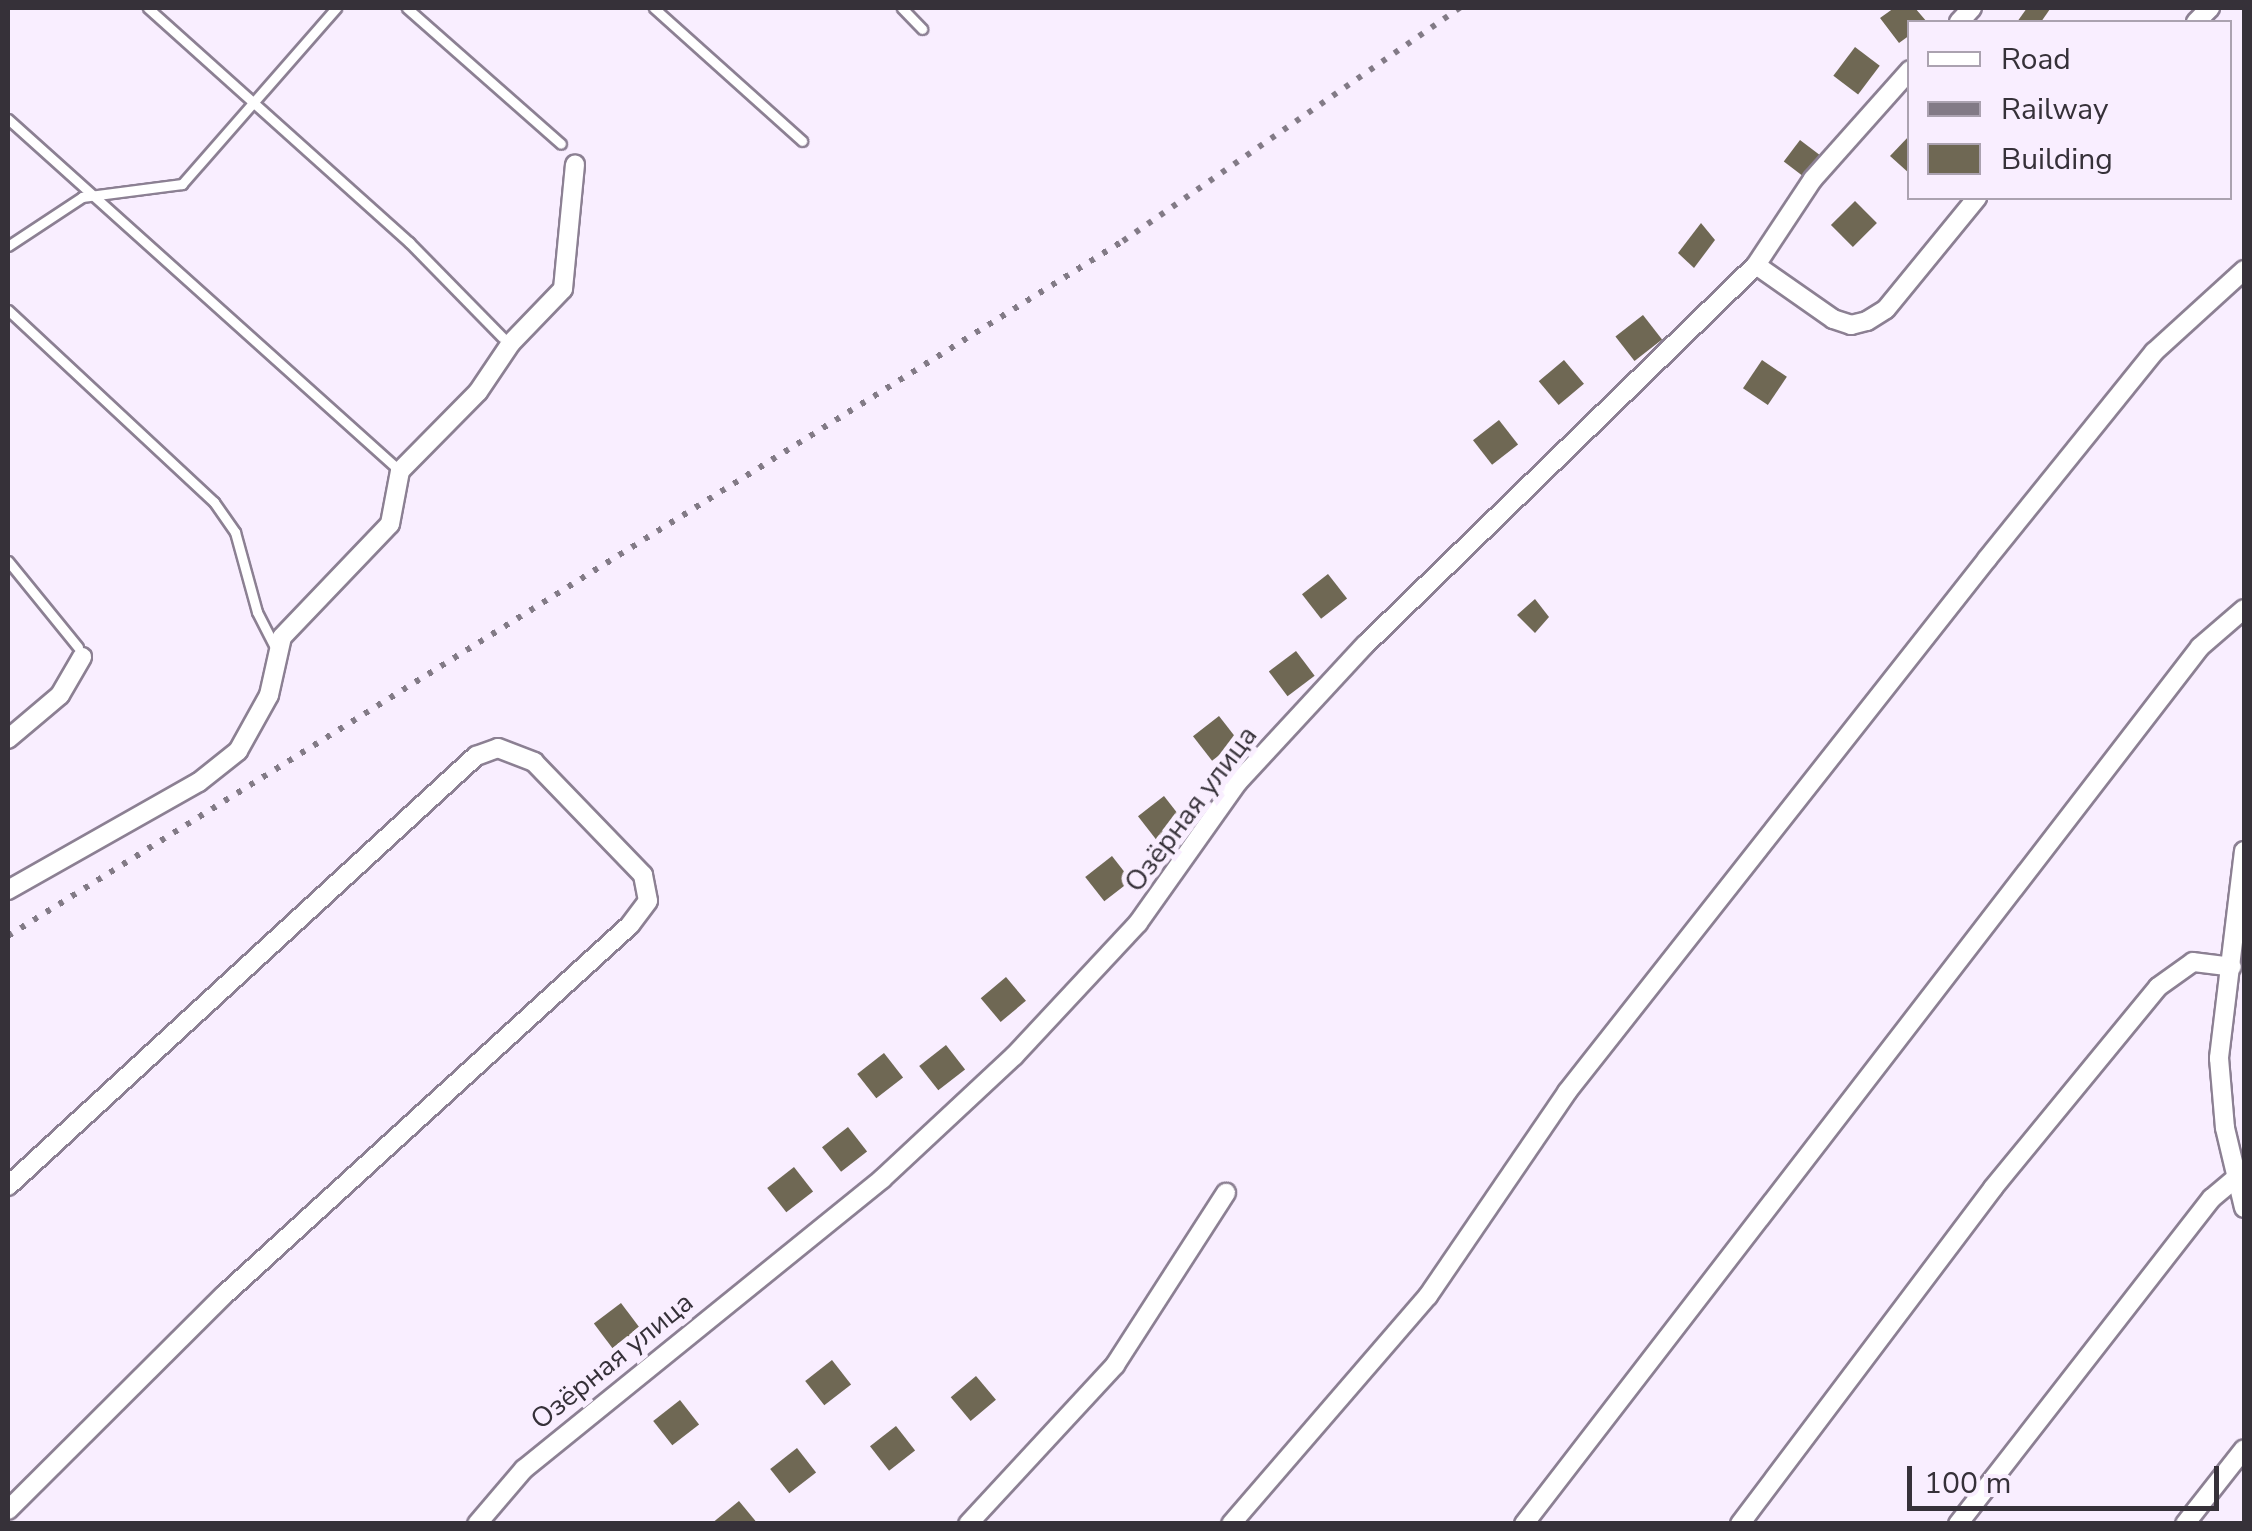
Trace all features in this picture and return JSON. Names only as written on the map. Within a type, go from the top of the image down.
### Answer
[{"type":"street","name":"Озёрная улица","points":[[477,1524],[524,1469],[882,1179],[1014,1056],[1138,923],[1238,782],[1354,658],[1756,265],[1813,179],[1907,73]]},
{"type":"street","points":[[8,890],[199,782],[238,750],[270,696],[279,654],[295,622],[390,524],[400,471],[478,392],[511,343],[563,289],[575,164]]},
{"type":"street","points":[[1756,265],[1833,319],[1851,325],[1886,309],[1975,200]]},
{"type":"street","points":[[1231,1524],[1428,1296],[1579,1076],[2022,514],[2154,352],[2244,270]]},
{"type":"street","points":[[1524,1524],[2200,647],[2244,609]]},
{"type":"street","points":[[8,738],[60,695],[80,652]]},
{"type":"street","points":[[8,1186],[476,756],[498,748],[534,762],[643,875],[648,900],[630,925],[223,1296],[8,1510]]},
{"type":"street","points":[[2244,851],[2219,1058],[2244,1208]]},
{"type":"street","points":[[1740,1524],[1994,1188],[2158,987],[2193,962],[2232,967]]},
{"type":"street","points":[[1958,1524],[2212,1198],[2237,1177]]},
{"type":"street","points":[[968,1524],[1115,1365],[1226,1192]]},
{"type":"street","points":[[2186,1524],[2244,1449]]},
{"type":"lane","points":[[148,8],[256,104],[502,337]]},
{"type":"lane","points":[[8,246],[82,196],[182,184],[256,104],[336,8]]},
{"type":"lane","points":[[406,8],[561,144]]},
{"type":"lane","points":[[654,8],[802,141]]},
{"type":"lane","points":[[902,8],[922,29]]},
{"type":"lane","points":[[8,119],[100,196],[400,471]]},
{"type":"lane","points":[[8,310],[214,502],[235,532],[257,612],[279,654]]},
{"type":"lane","points":[[8,561],[80,652]]},
{"type":"building","points":[[1894,8],[1915,8],[1925,20],[1907,20],[1907,37],[1899,43],[1880,18]]},
{"type":"building","points":[[2027,8],[2050,9],[2042,20],[2018,20]]},
{"type":"building","points":[[1855,47],[1880,66],[1858,94],[1833,76]]},
{"type":"building","points":[[1907,138],[1907,171],[1890,156]]},
{"type":"building","points":[[1800,140],[1821,156],[1805,177],[1784,162]]},
{"type":"building","points":[[1855,201],[1877,223],[1853,247],[1831,225]]},
{"type":"building","points":[[1701,223],[1715,240],[1694,268],[1678,253]]},
{"type":"building","points":[[1643,315],[1662,339],[1635,361],[1615,337]]},
{"type":"building","points":[[1564,360],[1584,384],[1559,405],[1539,381]]},
{"type":"building","points":[[1762,360],[1787,377],[1768,405],[1743,388]]},
{"type":"building","points":[[1499,420],[1518,444],[1492,465],[1473,440]]},
{"type":"building","points":[[1328,574],[1347,598],[1321,619],[1302,594]]},
{"type":"building","points":[[1535,599],[1549,617],[1535,633],[1517,615]]},
{"type":"building","points":[[1296,651],[1315,676],[1288,696],[1269,671]]},
{"type":"building","points":[[1219,716],[1238,740],[1212,761],[1193,736]]},
{"type":"building","points":[[1164,796],[1183,820],[1157,841],[1138,816]]},
{"type":"building","points":[[1112,856],[1131,880],[1104,901],[1085,877]]},
{"type":"building","points":[[1006,977],[1026,1001],[1001,1022],[981,998]]},
{"type":"building","points":[[946,1045],[965,1069],[938,1090],[919,1066]]},
{"type":"building","points":[[884,1053],[903,1077],[876,1098],[857,1074]]},
{"type":"building","points":[[848,1127],[867,1151],[841,1172],[822,1147]]},
{"type":"building","points":[[794,1167],[813,1191],[786,1212],[767,1188]]},
{"type":"building","points":[[621,1303],[640,1328],[613,1348],[594,1323]]},
{"type":"building","points":[[832,1360],[851,1384],[824,1405],[805,1381]]},
{"type":"building","points":[[976,1376],[996,1400],[971,1421],[951,1397]]},
{"type":"building","points":[[680,1400],[699,1424],[672,1445],[653,1421]]},
{"type":"building","points":[[896,1426],[915,1450],[889,1471],[870,1446]]},
{"type":"building","points":[[797,1448],[816,1472],[789,1493],[770,1469]]},
{"type":"building","points":[[739,1501],[758,1524],[711,1524]]},
{"type":"railway","points":[[8,936],[1123,241],[1460,8]]}]
